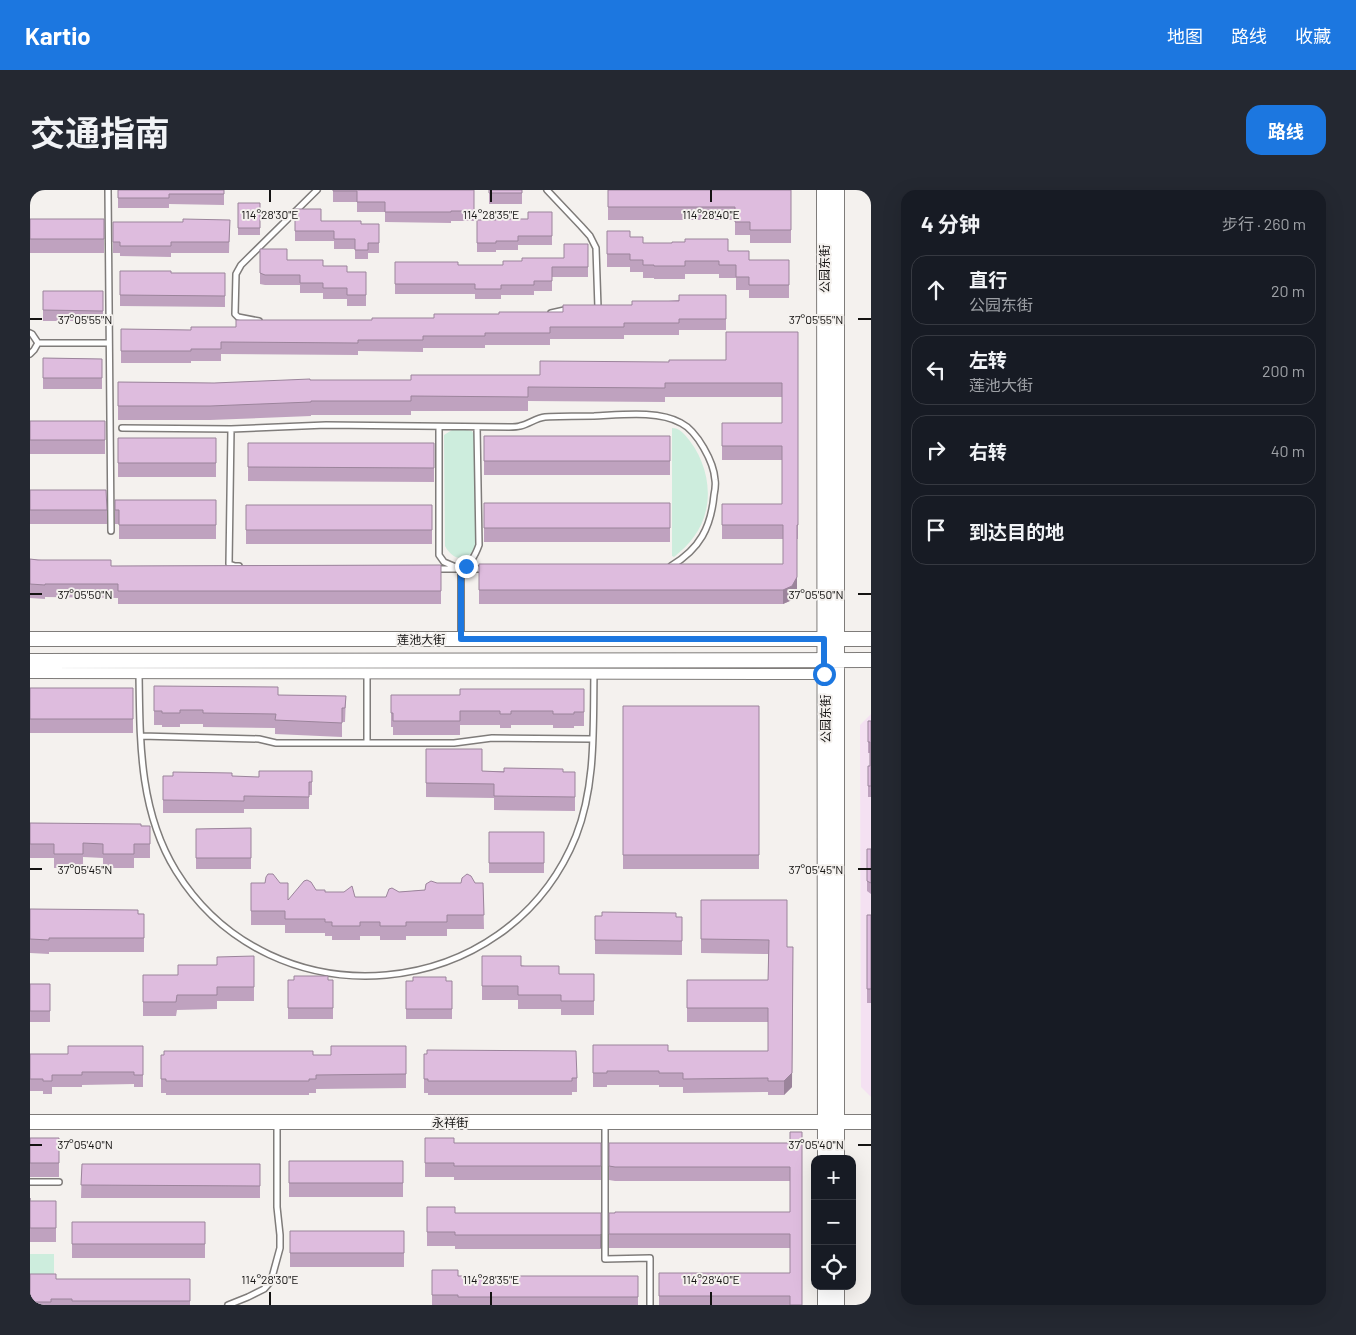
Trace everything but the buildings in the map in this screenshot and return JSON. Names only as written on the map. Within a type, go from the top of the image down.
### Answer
[{"type":"street","name":"公园东街","points":[[824,190],[831,639]]},
{"type":"street","name":"公园东街","points":[[826,1155],[831,1122],[829,665],[831,639],[837,190]]},
{"type":"street","name":"莲池大街","points":[[30,640],[871,639]]},
{"type":"street","name":"莲池大街","points":[[30,661],[829,665],[871,660]]},
{"type":"street","points":[[30,673],[594,673],[829,665]]},
{"type":"street","name":"永祥街","points":[[30,1122],[871,1122]]},
{"type":"street","name":"公园东街","points":[[831,1122],[837,1155]]},
{"type":"street","points":[[825,1290],[825,1305]]},
{"type":"street","points":[[838,1290],[838,1305]]},
{"type":"lane","points":[[108,190],[111,531]]},
{"type":"lane","points":[[262,322],[238,317],[235,314],[236,274],[241,265],[317,190]]},
{"type":"lane","points":[[547,190],[590,236],[596,248],[598,308]]},
{"type":"lane","points":[[546,315],[574,308]]},
{"type":"lane","points":[[590,308],[606,308]]},
{"type":"lane","points":[[30,332],[38,343]]},
{"type":"lane","points":[[38,343],[109,343]]},
{"type":"lane","points":[[30,354],[38,343]]},
{"type":"lane","points":[[122,428],[231,429],[326,425],[509,427],[520,426],[543,418],[659,416],[682,423],[695,435],[705,449],[714,472],[715,488],[708,526],[698,544],[680,562],[666,569]]},
{"type":"lane","points":[[439,426],[439,555],[444,562],[461,569]]},
{"type":"lane","points":[[461,569],[475,556],[479,545],[477,427]]},
{"type":"lane","points":[[231,429],[230,564],[244,566]]},
{"type":"lane","points":[[431,569],[490,569]]},
{"type":"lane","points":[[461,569],[461,639]]},
{"type":"lane","points":[[139,673],[141,736],[147,797],[158,836],[177,872],[201,904],[216,918],[237,935],[260,949],[284,961],[324,972],[364,977],[405,974],[445,963],[465,954],[500,933],[516,920],[531,906],[557,873],[576,836],[588,796],[591,775],[594,673]]},
{"type":"lane","points":[[367,673],[367,743]]},
{"type":"lane","points":[[141,736],[259,739],[276,743],[454,744],[492,738],[592,739]]},
{"type":"lane","points":[[228,1305],[264,1289],[271,1281],[280,1248],[277,1207],[277,1122]]},
{"type":"lane","points":[[605,1122],[605,1259],[650,1258],[650,1305]]},
{"type":"lane","points":[[30,1182],[59,1182]]},
{"type":"shaded area","points":[[871,714],[871,1097],[861,1087],[860,725]]},
{"type":"green space","points":[[672,428],[678,429],[684,434],[697,452],[707,480],[708,490],[706,510],[698,530],[690,542],[674,557],[672,556]]},
{"type":"green space","points":[[452,430],[472,431],[474,435],[477,538],[474,550],[466,557],[458,558],[451,554],[445,546],[444,435]]},
{"type":"green space","points":[[30,1254],[54,1254],[54,1275],[30,1275]]},
{"type":"route","points":[[466,566],[461,569],[461,639],[824,639],[824,674]]}]
